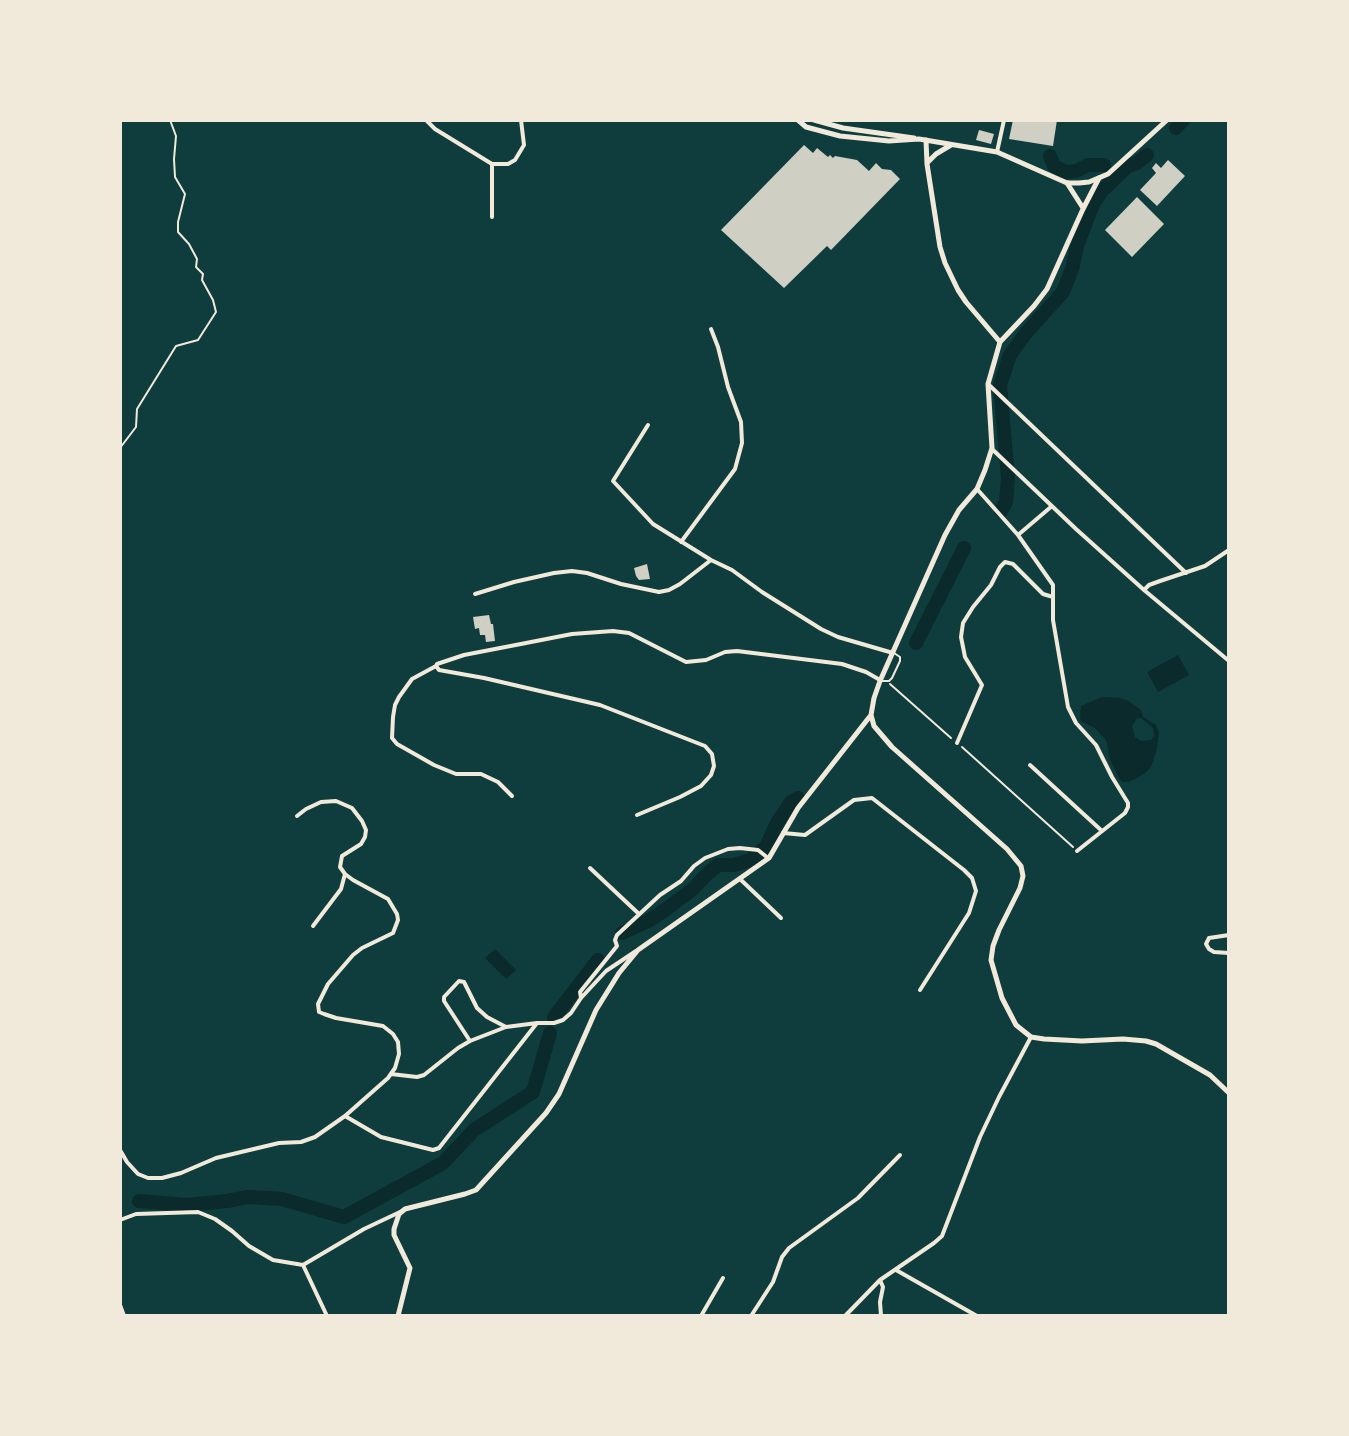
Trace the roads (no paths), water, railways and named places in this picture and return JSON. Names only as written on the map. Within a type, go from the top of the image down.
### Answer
[{"type":"street","points":[[426,120],[435,129],[492,164],[508,164],[515,160],[524,145],[521,120]]},
{"type":"street","points":[[798,120],[806,127],[840,136],[889,141],[922,140]]},
{"type":"street","points":[[814,120],[843,128],[997,152],[1067,183],[1089,182],[1108,174],[1167,120]]},
{"type":"street","points":[[997,152],[1004,120]]},
{"type":"street","points":[[922,140],[945,263],[966,302],[1000,342]]},
{"type":"street","points":[[927,164],[952,144]]},
{"type":"street","points":[[492,164],[492,217]]},
{"type":"street","points":[[1099,178],[1047,289],[1000,342],[988,384],[992,448],[977,489],[952,521],[874,698],[871,715],[874,726],[892,747],[1007,849],[1021,866],[1023,876],[1020,888],[993,946],[991,960],[998,985],[1016,1025],[1031,1037],[1058,1041],[1146,1041],[1210,1075],[1229,1093]]},
{"type":"street","points":[[1067,183],[1083,209]]},
{"type":"street","points":[[681,542],[735,469],[742,443],[741,422],[711,329]]},
{"type":"street","points":[[988,384],[1186,573]]},
{"type":"street","points":[[648,425],[613,481],[653,524],[732,570],[821,629],[893,653]]},
{"type":"street","points":[[992,448],[1144,590],[1229,661]]},
{"type":"street","points":[[977,489],[1018,535],[1051,580],[1053,620],[1068,707],[1076,723],[1096,745],[1128,803],[1125,813],[1077,851]]},
{"type":"street","points":[[1018,535],[1052,506]]},
{"type":"street","points":[[1144,590],[1149,585],[1205,566],[1229,550]]},
{"type":"street","points":[[475,594],[514,582],[572,571],[659,592],[680,584],[711,560]]},
{"type":"street","points":[[957,743],[982,685],[965,657],[961,637],[963,623],[973,607],[991,585],[1000,567],[1008,562],[1043,594],[1053,597]]},
{"type":"street","points":[[512,796],[498,782],[481,774],[456,774],[397,744],[392,738],[395,705],[412,679],[440,662],[464,655],[572,634],[613,631],[629,633],[686,662],[737,651],[842,664],[883,681]]},
{"type":"street","points":[[436,666],[439,670],[600,705],[705,746],[712,754],[714,766],[701,786],[637,815]]},
{"type":"street","points":[[391,1074],[424,1075],[470,1041],[506,1027],[563,1020],[606,971],[769,858],[798,808],[871,715]]},
{"type":"street","points":[[1030,765],[1103,831]]},
{"type":"street","points":[[783,833],[805,835],[854,800],[872,798],[972,878],[976,891],[969,913],[920,990]]},
{"type":"street","points":[[120,1150],[138,1174],[162,1178],[216,1158],[279,1143],[301,1142],[315,1137],[345,1116],[395,1068],[398,1042],[383,1026],[336,1018],[318,1008],[328,984],[353,955],[393,933],[398,920],[388,899],[345,874],[340,867],[342,856],[361,844],[366,830],[352,808],[336,801],[321,802],[297,816]]},
{"type":"street","points":[[581,998],[580,992],[617,946],[617,935],[660,895],[681,881],[694,866],[728,849],[758,850],[769,858]]},
{"type":"street","points":[[590,868],[639,914]]},
{"type":"street","points":[[313,926],[341,889],[345,874]]},
{"type":"street","points":[[740,879],[781,918]]},
{"type":"street","points":[[1229,935],[1209,938],[1206,944],[1214,952],[1229,953]]},
{"type":"street","points":[[120,1220],[136,1214],[198,1212],[215,1219],[249,1246],[273,1260],[303,1265],[405,1209],[476,1190],[546,1113],[559,1094],[607,989],[638,950]]},
{"type":"street","points":[[470,1041],[444,1001],[459,981],[464,982],[477,1008],[506,1027]]},
{"type":"street","points":[[345,1116],[381,1137],[433,1150],[439,1148],[537,1023]]},
{"type":"street","points":[[845,1316],[880,1280],[942,1236],[980,1137],[1031,1037]]},
{"type":"street","points":[[751,1316],[773,1282],[782,1257],[789,1248],[858,1198],[900,1155]]},
{"type":"street","points":[[398,1316],[410,1268],[394,1229],[399,1214],[405,1209]]},
{"type":"street","points":[[303,1265],[327,1316]]},
{"type":"street","points":[[896,1270],[977,1316]]},
{"type":"street","points":[[701,1316],[723,1278]]},
{"type":"street","points":[[880,1280],[883,1287],[881,1316]]},
{"type":"street","points":[[120,1305],[124,1316]]},
{"type":"water","points":[[1178,655],[1189,675],[1158,692],[1147,672]]},
{"type":"water","points":[[1102,697],[1120,698],[1141,710],[1143,717],[1156,725],[1159,732],[1151,767],[1129,782],[1122,782],[1110,760],[1105,739],[1080,719],[1081,706]],"holes":[[[1137,718],[1153,728],[1151,740],[1141,741],[1135,737],[1132,726]]]},
{"type":"water","points":[[495,949],[516,970],[506,979],[485,958]]},
{"type":"waterway","points":[[1176,128],[1183,120]]},
{"type":"waterway","points":[[1001,511],[1006,502],[1008,478],[1000,385],[1010,355],[1063,292],[1093,204],[1128,166],[1147,155]]},
{"type":"waterway","points":[[1050,156],[1054,166],[1066,172],[1088,165],[1104,165]]},
{"type":"waterway","points":[[916,643],[964,548]]},
{"type":"waterway","points":[[622,933],[665,910],[718,865],[734,865],[750,860],[766,847],[777,823],[791,802],[798,798]]},
{"type":"waterway","points":[[554,1017],[598,960]]},
{"type":"waterway","points":[[139,1201],[187,1205],[248,1197],[282,1199],[344,1217],[443,1163],[474,1130],[533,1092],[550,1033]]}]
